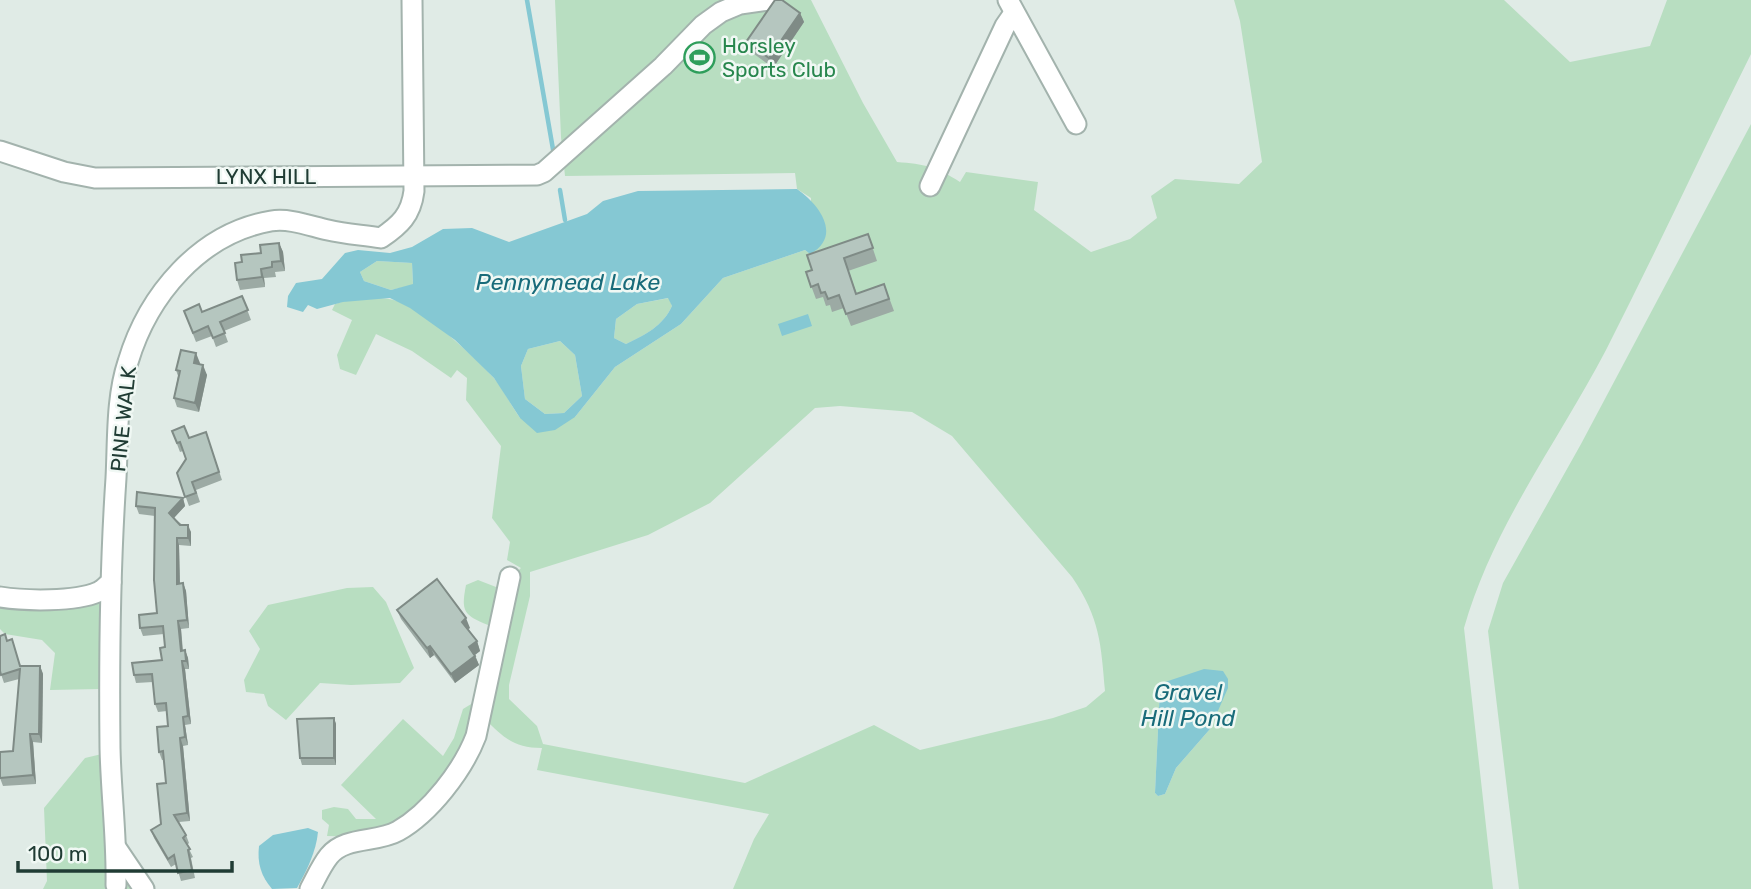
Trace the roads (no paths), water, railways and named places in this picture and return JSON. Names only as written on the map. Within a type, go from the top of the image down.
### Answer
[{"type":"street","points":[[412,0],[414,177]]},
{"type":"street","name":"LYNX HILL","points":[[0,151],[64,172],[94,178],[537,175],[544,172],[663,66],[703,25],[721,12],[740,4],[769,0]]},
{"type":"street","points":[[1010,3],[1076,124]]},
{"type":"street","points":[[930,186],[1005,26],[1010,3]]},
{"type":"street","name":"PINE WALK","points":[[116,885],[117,849],[110,747],[111,582],[120,407],[127,363],[139,334],[158,299],[178,272],[201,250],[221,237],[275,220],[381,238],[395,228],[409,212],[412,206],[414,177]]},
{"type":"street","points":[[310,889],[330,855],[340,847],[381,838],[410,823],[447,785],[470,751],[476,736],[510,577]]},
{"type":"street","points":[[0,597],[15,600],[58,599],[99,592],[111,582]]},
{"type":"street","points":[[117,849],[144,889]]},
{"type":"water","name":"Pennymead Lake","points":[[797,189],[819,211],[826,229],[825,238],[820,247],[810,254],[805,250],[723,278],[681,324],[615,367],[575,417],[555,430],[537,433],[520,418],[494,378],[455,340],[410,308],[390,298],[343,302],[317,309],[308,305],[303,312],[287,307],[288,296],[296,283],[322,279],[345,253],[358,250],[390,253],[412,247],[443,229],[472,228],[509,242],[587,214],[603,201],[638,191]],"holes":[[[377,261],[412,263],[413,284],[391,290],[364,281],[360,272]],[[668,298],[672,306],[658,324],[626,344],[614,338],[616,319],[637,304]],[[560,341],[575,355],[582,396],[564,413],[545,414],[525,399],[521,366],[528,349]]]},
{"type":"water","points":[[808,314],[812,326],[782,336],[778,324]]},
{"type":"water","name":"Gravel Hill Pond","points":[[1204,669],[1223,671],[1228,679],[1228,688],[1210,729],[1176,768],[1165,794],[1158,796],[1155,793],[1160,688],[1165,682]]},
{"type":"water","points":[[308,828],[318,832],[317,839],[297,888],[272,889],[261,869],[259,846],[273,835]]},
{"type":"waterway","points":[[527,0],[554,155]]},
{"type":"waterway","points":[[560,190],[565,220]]},
{"type":"place","name":"Horsley Sports Club","points":[[699,57]]}]
